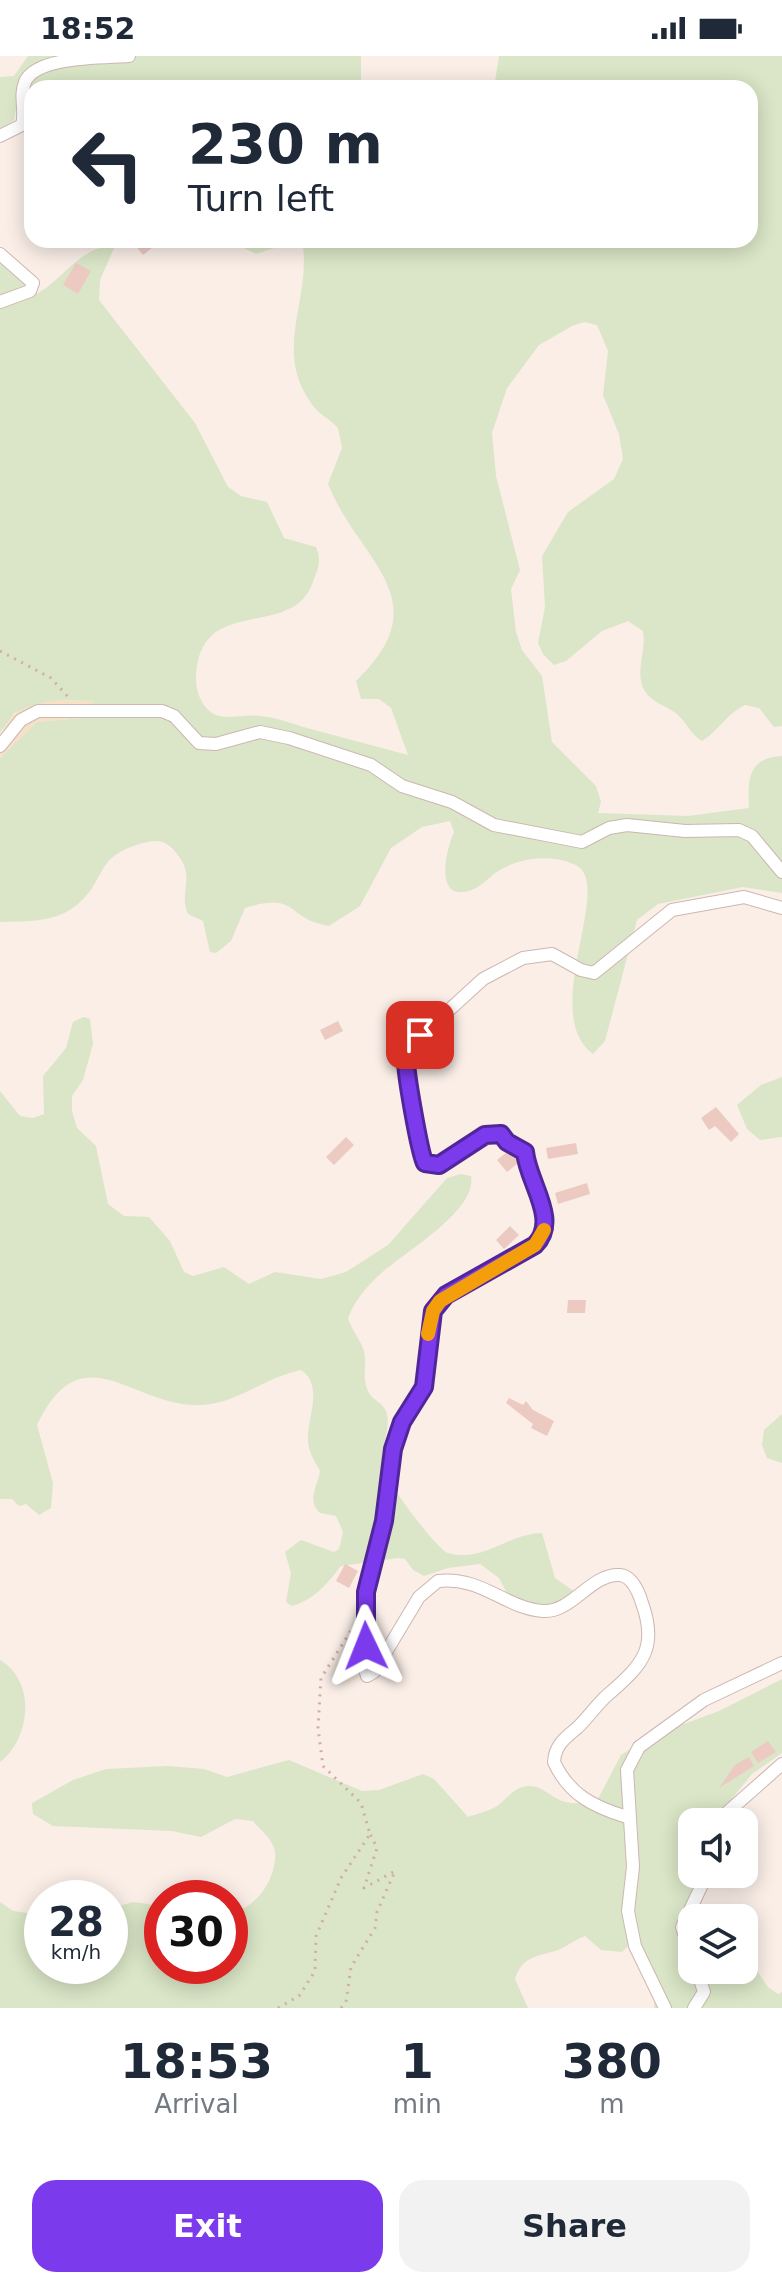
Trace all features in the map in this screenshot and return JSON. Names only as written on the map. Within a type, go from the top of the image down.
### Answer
[{"type":"street","points":[[27,80],[35,69],[63,60],[129,56]]},
{"type":"street","points":[[0,136],[22,125],[24,85]]},
{"type":"street","points":[[0,254],[33,283],[30,291],[0,302]]},
{"type":"street","points":[[0,746],[27,715],[38,711],[162,711],[174,716],[199,743],[207,745],[260,732],[289,738],[371,765],[402,786],[452,802],[505,829],[582,842],[609,828],[627,825],[685,831],[739,830],[752,836],[782,872]]},
{"type":"street","points":[[627,1817],[586,1802],[561,1777],[554,1762],[560,1743],[608,1694],[632,1675],[644,1656],[649,1639],[647,1615],[638,1591],[628,1579],[620,1575],[609,1578],[561,1607],[543,1611],[471,1583],[438,1581],[419,1597],[382,1660],[367,1676],[363,1663],[369,1630],[366,1592],[384,1521],[393,1449],[402,1422],[424,1387],[433,1311],[446,1295],[535,1245],[546,1225],[545,1214],[527,1174],[525,1152],[507,1142],[501,1134],[485,1135],[439,1165],[425,1163],[418,1145],[414,1101],[405,1071],[412,1044],[483,979],[523,958],[552,954],[581,970],[594,973],[672,910],[744,897],[782,908]]},
{"type":"street","points":[[665,2008],[635,1946],[628,1911],[633,1867],[627,1817],[627,1770],[639,1747],[704,1700],[782,1663]]},
{"type":"street","points":[[732,1808],[782,1764]]},
{"type":"street","points":[[694,2008],[704,1992],[701,1984]]},
{"type":"path","points":[[0,651],[51,678],[80,710]]},
{"type":"path","points":[[341,2008],[346,2002],[351,1967],[375,1928],[377,1912],[395,1871],[364,1888],[377,1848],[361,1803],[323,1766],[318,1728],[321,1678],[358,1621],[366,1616]]},
{"type":"path","points":[[278,2008],[299,1996],[315,1971],[316,1936],[341,1878],[370,1834]]},
{"type":"green space","points":[[28,56],[361,56],[361,80],[24,80],[24,115],[16,109],[14,120],[0,130],[0,77],[14,76]]},
{"type":"green space","points":[[499,56],[782,56],[782,726],[774,727],[759,708],[745,705],[708,737],[702,741],[699,739],[676,713],[652,699],[643,689],[640,675],[643,631],[628,621],[602,631],[566,661],[554,665],[543,654],[538,643],[545,607],[542,556],[568,512],[614,479],[623,459],[619,434],[603,395],[608,351],[597,325],[584,322],[572,326],[539,345],[507,388],[492,433],[496,476],[520,570],[511,589],[516,632],[522,650],[542,676],[552,742],[596,786],[601,802],[598,813],[688,816],[749,808],[752,772],[762,761],[782,756],[782,893],[743,887],[658,904],[637,920],[605,1041],[593,1054],[578,1035],[573,1010],[574,981],[587,897],[586,877],[576,865],[557,859],[537,858],[508,866],[476,888],[462,892],[453,890],[446,875],[454,832],[450,821],[422,827],[391,848],[360,906],[329,926],[315,923],[284,904],[245,908],[231,941],[216,953],[210,952],[203,921],[188,914],[182,861],[170,846],[161,842],[143,843],[116,855],[78,904],[60,915],[40,920],[0,922],[0,758],[37,722],[80,718],[94,701],[58,700],[14,713],[0,733],[0,261],[17,273],[32,296],[92,251],[114,248],[100,280],[99,300],[195,423],[228,487],[241,496],[267,502],[284,538],[316,547],[318,568],[302,600],[287,610],[230,625],[213,634],[202,650],[196,675],[204,706],[217,715],[272,718],[408,755],[391,708],[379,699],[361,699],[356,681],[381,652],[392,627],[393,603],[386,581],[328,484],[342,448],[338,428],[311,403],[300,383],[294,343],[303,282],[303,248],[758,248],[758,80],[495,80]]},
{"type":"green space","points":[[244,248],[274,248],[256,254]]},
{"type":"green space","points":[[84,1017],[90,1019],[93,1044],[83,1080],[72,1096],[72,1111],[77,1128],[96,1146],[108,1204],[124,1216],[149,1217],[170,1241],[184,1272],[193,1276],[224,1267],[249,1284],[275,1272],[321,1279],[346,1272],[388,1245],[447,1178],[461,1174],[471,1176],[470,1190],[450,1218],[376,1278],[360,1296],[348,1318],[364,1352],[367,1388],[386,1411],[388,1424],[382,1465],[411,1513],[448,1553],[473,1554],[517,1538],[542,1533],[555,1578],[575,1592],[558,1606],[516,1610],[499,1578],[480,1564],[448,1568],[424,1576],[413,1570],[405,1559],[398,1558],[341,1566],[307,1600],[292,1606],[286,1602],[291,1573],[285,1552],[301,1540],[334,1552],[339,1549],[343,1532],[336,1516],[320,1513],[314,1503],[320,1471],[308,1442],[313,1394],[308,1377],[301,1370],[227,1400],[202,1405],[177,1403],[111,1380],[91,1378],[72,1382],[54,1397],[37,1425],[53,1483],[51,1508],[39,1515],[26,1504],[19,1506],[12,1499],[0,1499],[0,1091],[20,1116],[33,1118],[44,1114],[43,1076],[66,1048],[73,1022]]},
{"type":"green space","points":[[782,1077],[782,1137],[760,1140],[747,1129],[737,1105],[761,1085]]},
{"type":"green space","points":[[782,1414],[782,1463],[767,1458],[762,1445],[764,1430]]},
{"type":"green space","points":[[0,1660],[20,1682],[25,1711],[18,1739],[0,1762]]},
{"type":"green space","points":[[782,1679],[782,1753],[752,1774],[724,1808],[678,1808],[678,1888],[696,1888],[698,1904],[678,1904],[678,1984],[758,1984],[758,1973],[768,1987],[778,1994],[782,1992],[782,2008],[654,2008],[651,1984],[628,1946],[622,1952],[601,1950],[585,1936],[559,1950],[530,1959],[521,1966],[515,1979],[528,2008],[0,2008],[0,1902],[13,1911],[24,1913],[24,1984],[128,1984],[128,1904],[133,1902],[144,1904],[144,1984],[248,1984],[248,1905],[263,1891],[272,1872],[275,1852],[269,1839],[253,1821],[235,1819],[201,1837],[172,1831],[53,1826],[33,1814],[32,1803],[73,1780],[106,1769],[168,1766],[204,1769],[227,1777],[289,1760],[362,1791],[379,1790],[423,1774],[434,1779],[468,1817],[494,1808],[515,1791],[528,1786],[572,1803],[598,1799],[621,1755],[649,1737],[719,1711]]},
{"type":"sand","points":[[58,700],[94,701],[81,718],[37,722],[0,758],[3,731],[14,714]]},
{"type":"building","points":[[137,248],[152,248],[143,255]]},
{"type":"building","points":[[76,263],[91,271],[78,294],[63,285]]},
{"type":"building","points":[[338,1021],[343,1031],[325,1040],[320,1030]]},
{"type":"building","points":[[716,1107],[739,1134],[731,1142],[715,1126],[709,1130],[701,1118]]},
{"type":"building","points":[[346,1137],[354,1145],[334,1165],[326,1157]]},
{"type":"building","points":[[576,1143],[578,1154],[548,1159],[546,1148]]},
{"type":"building","points":[[507,1152],[517,1158],[518,1163],[507,1172],[497,1160]]},
{"type":"building","points":[[587,1183],[590,1194],[558,1204],[555,1193]]},
{"type":"building","points":[[510,1226],[519,1235],[504,1249],[496,1240]]},
{"type":"building","points":[[568,1300],[586,1300],[585,1313],[567,1313]]},
{"type":"building","points":[[509,1398],[523,1405],[526,1401],[533,1410],[554,1421],[547,1436],[531,1428],[533,1424],[506,1403]]},
{"type":"building","points":[[345,1564],[358,1571],[349,1588],[336,1581]]},
{"type":"building","points":[[768,1741],[776,1752],[758,1763],[751,1752]]},
{"type":"building","points":[[749,1757],[754,1766],[719,1788],[735,1765]]},
{"type":"slow traffic","points":[[428,1334],[433,1311],[446,1295],[535,1245],[544,1230]]},
{"type":"route","points":[[366,1646],[369,1630],[366,1592],[384,1521],[393,1449],[402,1422],[424,1387],[428,1367],[428,1327],[433,1311],[446,1295],[535,1245],[546,1225],[541,1202],[527,1174],[525,1152],[507,1142],[501,1134],[492,1132],[485,1135],[439,1165],[425,1163],[418,1145],[414,1101],[405,1071],[406,1058],[420,1035]]}]
